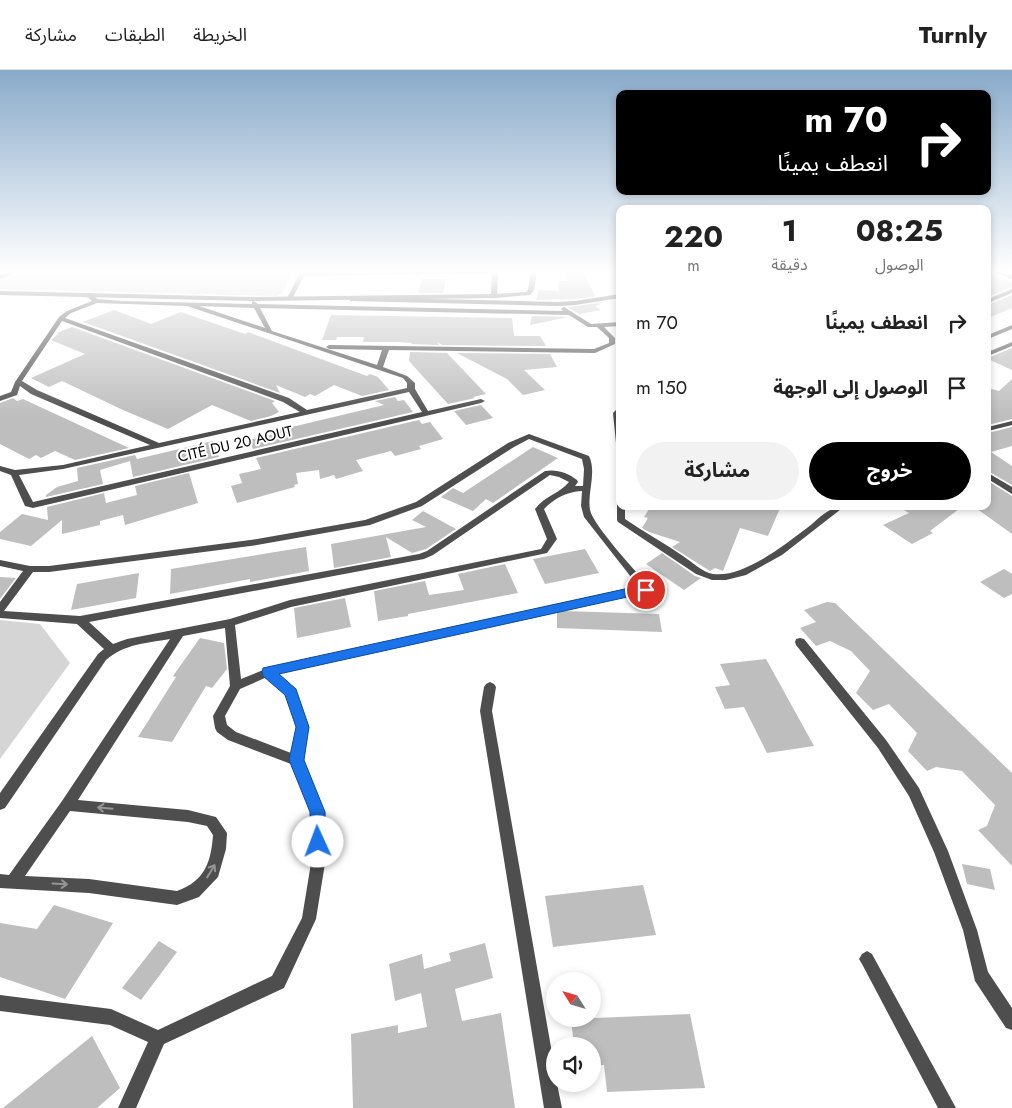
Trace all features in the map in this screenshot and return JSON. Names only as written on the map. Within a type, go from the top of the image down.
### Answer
[{"type":"street","points":[[0,399],[14,393],[18,382],[60,319]]},
{"type":"street","name":"CITÉ DU 20 AOUT","points":[[65,319],[286,400],[305,412]]},
{"type":"street","points":[[237,319],[405,377],[411,384],[411,389],[426,413]]},
{"type":"street","points":[[263,319],[269,330]]},
{"type":"street","points":[[578,319],[587,326],[600,327],[616,325]]},
{"type":"street","points":[[319,347],[595,351],[612,344],[612,338],[600,327]]},
{"type":"street","points":[[991,336],[1012,327]]},
{"type":"street","points":[[991,353],[1012,344]]},
{"type":"street","points":[[379,368],[386,348]]},
{"type":"street","points":[[18,382],[34,392],[158,445]]},
{"type":"street","name":"CITÉ DU 20 AOUT","points":[[0,468],[14,473],[63,467],[411,389]]},
{"type":"street","name":"CITÉ DU 20 AOUT","points":[[14,473],[28,504],[33,506],[481,401]]},
{"type":"street","points":[[991,428],[1012,423]]},
{"type":"street","points":[[0,563],[30,569],[50,569],[257,542],[367,523],[418,504],[511,444],[529,436],[586,458],[588,472],[585,488],[586,515],[646,590],[634,590],[268,672],[236,686]]},
{"type":"street","points":[[0,614],[80,620],[421,557],[430,553],[548,473],[556,473],[574,482],[574,485],[547,500],[539,509],[552,539],[544,551],[290,604],[230,623],[127,643],[111,649],[102,656],[0,804]]},
{"type":"street","points":[[991,478],[1012,491]]},
{"type":"street","points":[[568,489],[585,488]]},
{"type":"street","points":[[621,510],[621,520],[692,567],[711,577],[727,578],[747,572],[790,544],[836,510]]},
{"type":"street","points":[[0,609],[30,569]]},
{"type":"street","points":[[80,620],[111,649]]},
{"type":"street","points":[[230,623],[236,686],[219,716],[221,728],[232,736],[296,760]]},
{"type":"street","points":[[6,881],[66,805],[179,633]]},
{"type":"street","points":[[800,642],[882,744],[914,792],[947,868],[970,930],[981,975],[1012,1022]]},
{"type":"street","points":[[127,1108],[158,1038],[278,982],[309,919],[319,857],[318,812],[296,760],[303,727],[291,692],[268,672]]},
{"type":"street","points":[[490,687],[486,711],[553,1108]]},
{"type":"street","points":[[6,881],[89,886],[177,898],[194,892],[213,872],[219,849],[220,833],[210,821],[188,816],[66,805]]},
{"type":"street","points":[[867,959],[947,1108]]},
{"type":"street","points":[[0,1003],[111,1017],[158,1038]]},
{"type":"shaded area","points":[[0,620],[40,624],[70,663],[0,759]]},
{"type":"building","points":[[90,319],[139,319],[151,324],[162,319],[203,319],[245,334],[248,332],[367,376],[370,374],[378,377],[389,390],[362,396],[334,385],[315,396],[310,394],[305,397],[276,385],[280,393],[83,322]]},
{"type":"building","points":[[329,319],[512,319],[514,336],[540,336],[546,346],[442,345],[437,342],[439,345],[363,342],[364,337],[337,337],[336,340],[322,340]]},
{"type":"building","points":[[531,319],[556,319],[530,325]]},
{"type":"building","points":[[72,327],[275,401],[272,403],[279,412],[251,421],[212,405],[168,429],[62,381],[49,387],[31,378],[85,354],[51,340],[57,333]]},
{"type":"building","points":[[1012,348],[1012,370],[991,360],[991,357]]},
{"type":"building","points":[[410,352],[447,353],[486,394],[448,404],[409,361]]},
{"type":"building","points":[[457,353],[550,354],[557,367],[524,370],[545,390],[523,395],[507,379]]},
{"type":"building","points":[[1012,379],[1012,419],[991,424],[991,389],[999,391]]},
{"type":"building","points":[[395,397],[398,401],[404,400],[413,412],[253,449],[249,440],[280,433],[275,431],[384,405],[375,401]]},
{"type":"building","points":[[13,398],[17,401],[23,399],[129,448],[75,460],[55,451],[41,458],[36,455],[29,459],[0,444],[0,403]]},
{"type":"building","points":[[481,405],[493,418],[466,425],[454,411]]},
{"type":"building","points":[[419,420],[422,424],[430,422],[443,439],[419,446],[421,449],[395,456],[391,451],[356,460],[363,471],[336,479],[334,475],[320,479],[319,470],[296,473],[298,484],[294,485],[295,487],[237,503],[231,486],[242,483],[239,474],[261,469],[256,458]]},
{"type":"building","points":[[1012,427],[1012,446],[991,452],[991,432]]},
{"type":"building","points":[[213,441],[219,457],[133,477],[130,461],[100,470],[103,484],[46,497],[57,487],[78,481],[77,468],[135,455],[137,459]]},
{"type":"building","points":[[533,447],[558,458],[493,503],[486,499],[473,511],[441,497],[453,488],[463,493]]},
{"type":"building","points":[[991,452],[1012,466],[1012,485],[991,473]]},
{"type":"building","points":[[189,473],[198,503],[125,525],[123,515],[100,521],[100,525],[62,534],[62,520],[31,546],[0,539],[0,532],[22,514],[48,520],[47,507],[104,493],[106,503],[137,495],[135,486]]},
{"type":"building","points":[[991,483],[1012,496],[1012,534],[979,510],[991,510]]},
{"type":"building","points":[[648,510],[779,510],[768,536],[740,528],[723,571],[715,568],[710,571],[672,547],[680,542],[642,528],[648,518],[644,517]]},
{"type":"building","points":[[904,510],[958,510],[930,531],[933,533],[912,544],[883,525],[909,513]]},
{"type":"building","points":[[423,511],[456,529],[426,549],[412,553],[386,537],[391,557],[334,568],[331,544],[426,527],[412,520]]},
{"type":"building","points":[[306,547],[309,571],[250,582],[250,579],[170,594],[171,569]]},
{"type":"building","points":[[585,549],[599,573],[545,584],[533,559]]},
{"type":"building","points":[[662,553],[695,576],[701,578],[684,590],[646,564]]},
{"type":"building","points":[[505,564],[518,593],[378,621],[374,591],[425,581],[429,595],[464,590],[458,574]]},
{"type":"building","points":[[1004,569],[1012,574],[1012,594],[1004,598],[980,582]]},
{"type":"building","points":[[139,573],[136,598],[71,610],[77,584]]},
{"type":"building","points":[[0,577],[16,578],[0,599]]},
{"type":"building","points":[[345,598],[351,627],[297,638],[294,608]]},
{"type":"building","points":[[827,602],[835,603],[1012,773],[1012,866],[978,830],[987,826],[995,805],[962,771],[936,767],[927,771],[908,751],[917,733],[889,704],[873,710],[856,693],[870,671],[851,651],[830,641],[816,646],[800,628],[816,622],[804,610]]},
{"type":"building","points":[[557,612],[659,614],[662,632],[557,628]]},
{"type":"building","points":[[200,638],[224,643],[227,669],[212,688],[206,686],[172,742],[138,737],[176,677],[173,676]]},
{"type":"building","points":[[766,659],[814,746],[767,753],[744,707],[725,709],[715,687],[730,685],[720,664]]},
{"type":"building","points":[[962,864],[990,869],[995,890],[967,884]]},
{"type":"building","points":[[643,885],[656,935],[553,947],[545,896]]},
{"type":"building","points":[[54,905],[113,923],[65,999],[0,977],[0,923],[37,929]]},
{"type":"building","points":[[159,941],[177,952],[141,1000],[122,988]]},
{"type":"building","points":[[485,943],[493,978],[455,989],[462,1021],[501,1013],[515,1108],[353,1108],[351,1034],[398,1025],[398,1033],[427,1027],[421,993],[395,1001],[389,964],[422,954],[424,969],[451,961],[449,953]]},
{"type":"building","points":[[690,1014],[705,1088],[607,1092],[604,1065],[601,1065],[601,1037],[573,1037],[572,1028],[601,1028],[601,1018]]},
{"type":"building","points":[[92,1036],[120,1088],[97,1108],[3,1108]]},
{"type":"route","points":[[318,842],[318,812],[296,760],[303,727],[291,692],[268,672],[634,590],[646,590]]}]
